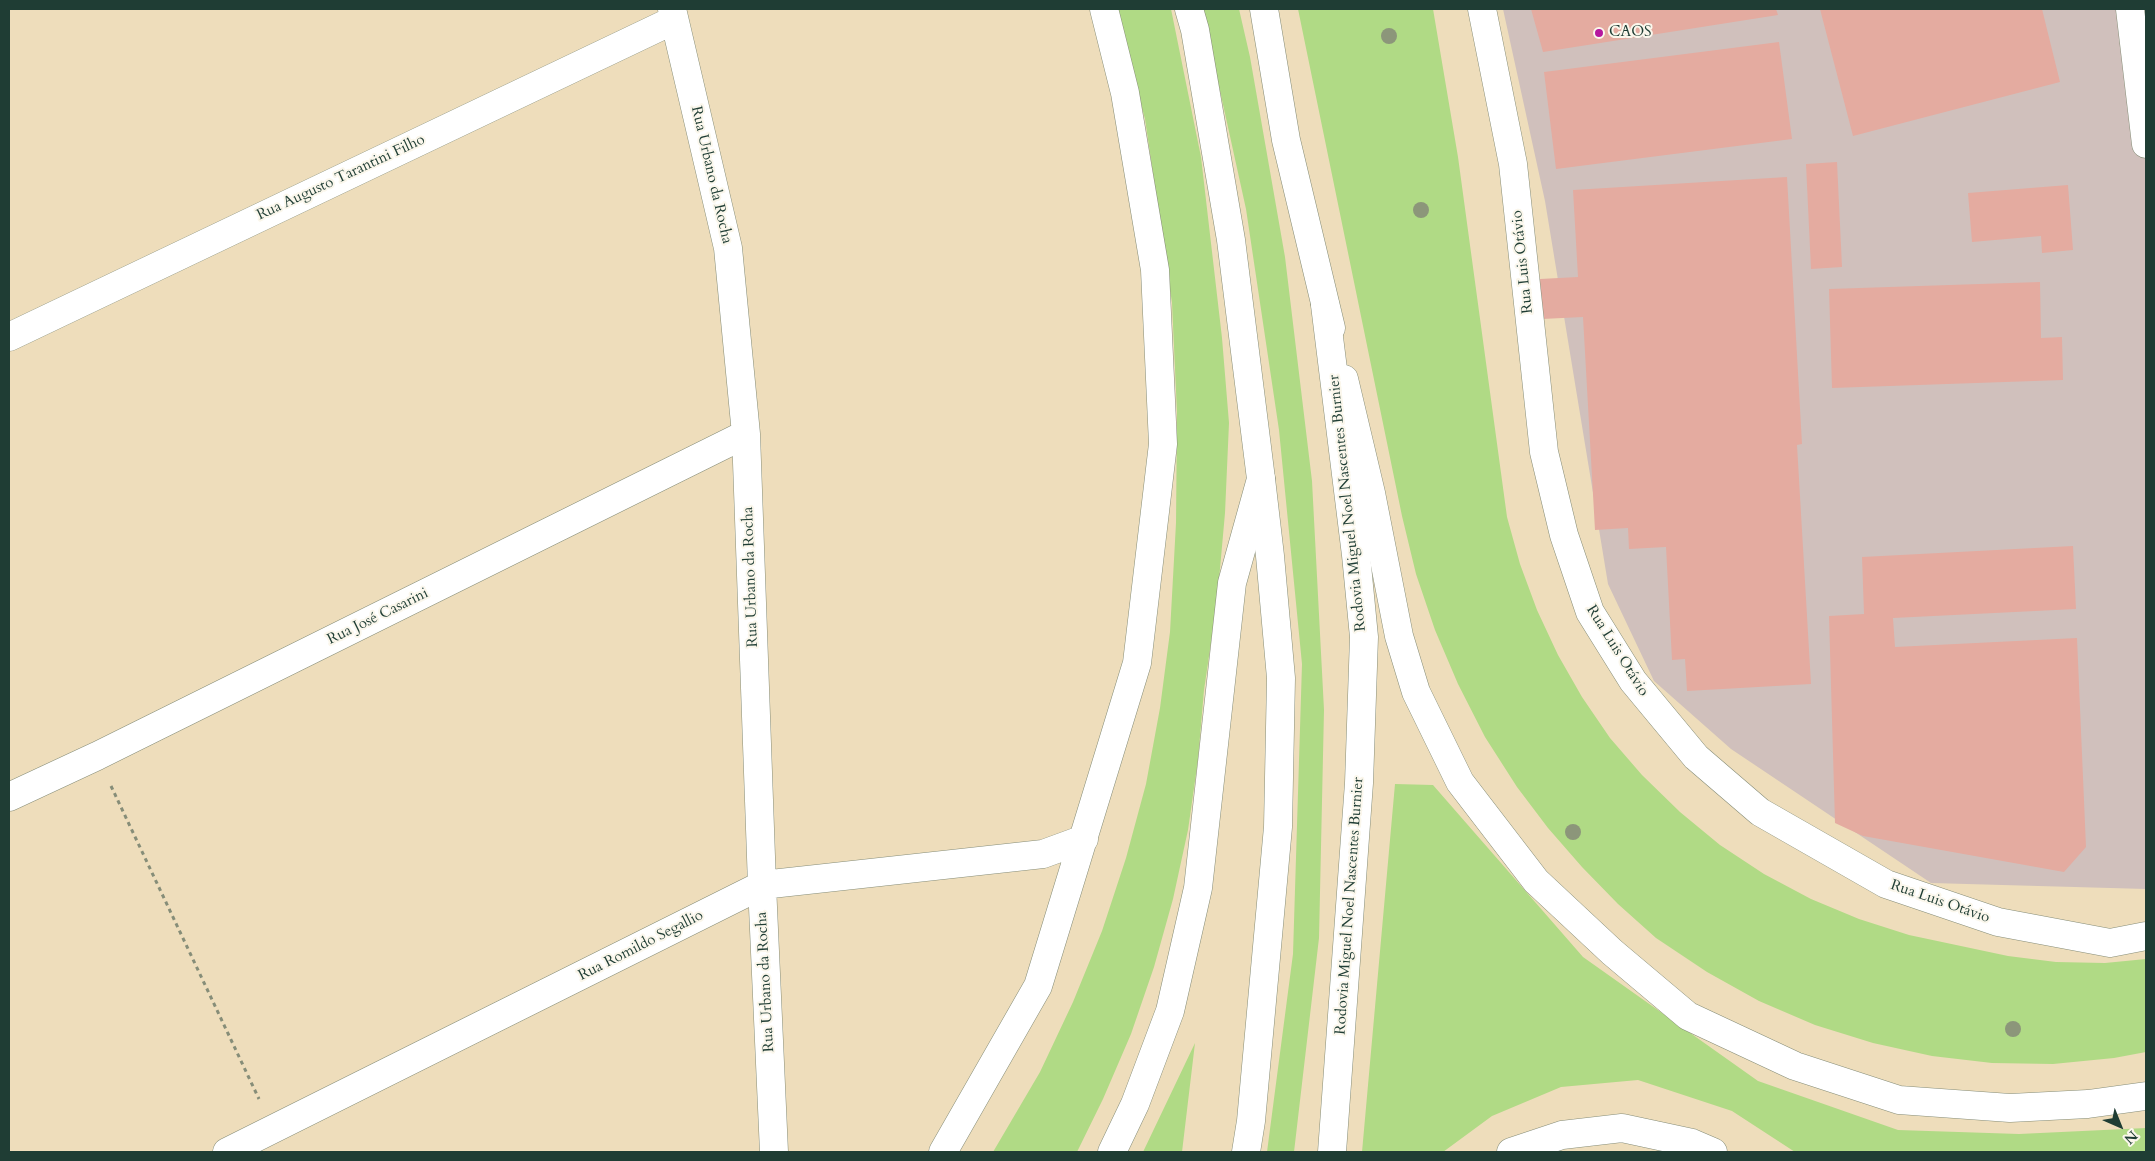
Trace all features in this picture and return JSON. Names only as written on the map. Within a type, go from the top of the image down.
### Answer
[{"type":"main road","points":[[943,1152],[1038,986],[1137,663],[1163,444],[1155,270],[1124,93],[1104,9]]},
{"type":"main road","points":[[1189,9],[1195,30],[1230,240],[1270,556],[1281,678],[1278,817],[1251,1121],[1246,1152]]},
{"type":"main road","name":"Rodovia Miguel Noel Nascentes Burnier","points":[[1264,9],[1286,140],[1325,304],[1356,555],[1364,637],[1359,783],[1332,1152]]},
{"type":"main road","name":"Rua Luis Otávio","points":[[1482,9],[1513,164],[1544,452],[1564,535],[1590,612],[1633,681],[1696,757],[1760,812],[1886,884],[1998,922],[2110,943],[2146,936]]},
{"type":"main road","points":[[2130,9],[2146,144]]},
{"type":"main road","name":"Rua Augusto Tarantini Filho","points":[[9,337],[673,14]]},
{"type":"main road","name":"Rua Urbano da Rocha","points":[[673,14],[728,248],[746,434],[762,885],[774,1152]]},
{"type":"main road","points":[[1325,304],[1371,492],[1399,636],[1416,692],[1460,782],[1536,881],[1612,952],[1688,1016],[1795,1066],[1899,1100],[2010,1108],[2088,1104],[2146,1096]]},
{"type":"main road","name":"Rua José Casarini","points":[[9,797],[97,756],[746,434]]},
{"type":"main road","points":[[1112,1152],[1134,1104],[1170,1011],[1198,888],[1232,582],[1261,479]]},
{"type":"main road","name":"Rua Romildo Segallio","points":[[228,1152],[762,885],[1043,854],[1084,839]]},
{"type":"main road","points":[[1511,1152],[1562,1134],[1622,1128],[1692,1143],[1713,1152]]},
{"type":"path","points":[[97,756],[273,1131]]},
{"type":"shaded area","points":[[1503,9],[2146,9],[2146,889],[1931,883],[1731,749],[1654,681],[1608,584],[1545,201]]},
{"type":"green space","points":[[1115,9],[1171,9],[1201,157],[1222,338],[1229,423],[1225,513],[1217,602],[1204,690],[1198,760],[1188,830],[1173,899],[1154,967],[1131,1034],[1103,1099],[1077,1152],[993,1152],[1040,1072],[1073,1002],[1102,931],[1126,858],[1146,784],[1160,708],[1170,632],[1176,523],[1177,413],[1172,303],[1145,119]]},
{"type":"green space","points":[[1202,9],[1239,9],[1250,57],[1285,257],[1312,481],[1324,710],[1319,938],[1294,1152],[1267,1152],[1293,954],[1302,664],[1279,430],[1246,209]]},
{"type":"green space","points":[[1298,9],[1433,9],[1458,157],[1507,517],[1520,564],[1537,610],[1558,655],[1582,697],[1610,738],[1642,775],[1680,812],[1720,845],[1764,874],[1811,899],[1859,919],[1909,935],[2008,956],[2056,962],[2105,963],[2146,959],[2146,1052],[2114,1058],[2053,1064],[1992,1063],[1932,1056],[1873,1043],[1815,1025],[1759,1001],[1707,972],[1656,938],[1618,904],[1548,828],[1517,787],[1485,737],[1458,684],[1435,630],[1416,574],[1402,516]]},
{"type":"green space","points":[[1395,784],[1433,785],[1583,957],[1758,1081],[1898,1130],[2019,1134],[2146,1128],[2146,1152],[1795,1152],[1732,1111],[1638,1080],[1561,1087],[1492,1116],[1443,1152],[1362,1152]]},
{"type":"green space","points":[[1195,1043],[1182,1152],[1143,1152]]},
{"type":"building","name":"CAOS","points":[[1531,9],[1776,9],[1778,15],[1543,52]]},
{"type":"building","points":[[1820,9],[2042,9],[2060,82],[1853,136]]},
{"type":"building","points":[[1779,42],[1792,139],[1556,169],[1544,72]]},
{"type":"building","points":[[1837,162],[1842,267],[1811,269],[1806,164]]},
{"type":"building","points":[[1787,177],[1802,444],[1797,445],[1811,684],[1687,691],[1685,659],[1672,660],[1666,547],[1629,549],[1628,528],[1595,530],[1583,317],[1542,319],[1540,279],[1578,277],[1573,190]]},
{"type":"building","points":[[2068,185],[2073,250],[2042,253],[2041,236],[1972,242],[1968,193]]},
{"type":"building","points":[[2040,282],[2041,338],[2062,337],[2063,380],[1832,388],[1829,289]]},
{"type":"building","points":[[2073,546],[2076,609],[1893,618],[1895,647],[2077,638],[2086,847],[2064,872],[1863,836],[1835,823],[1829,616],[1864,614],[1862,557]]},
{"type":"place","name":"CAOS","points":[[1599,33]]}]
